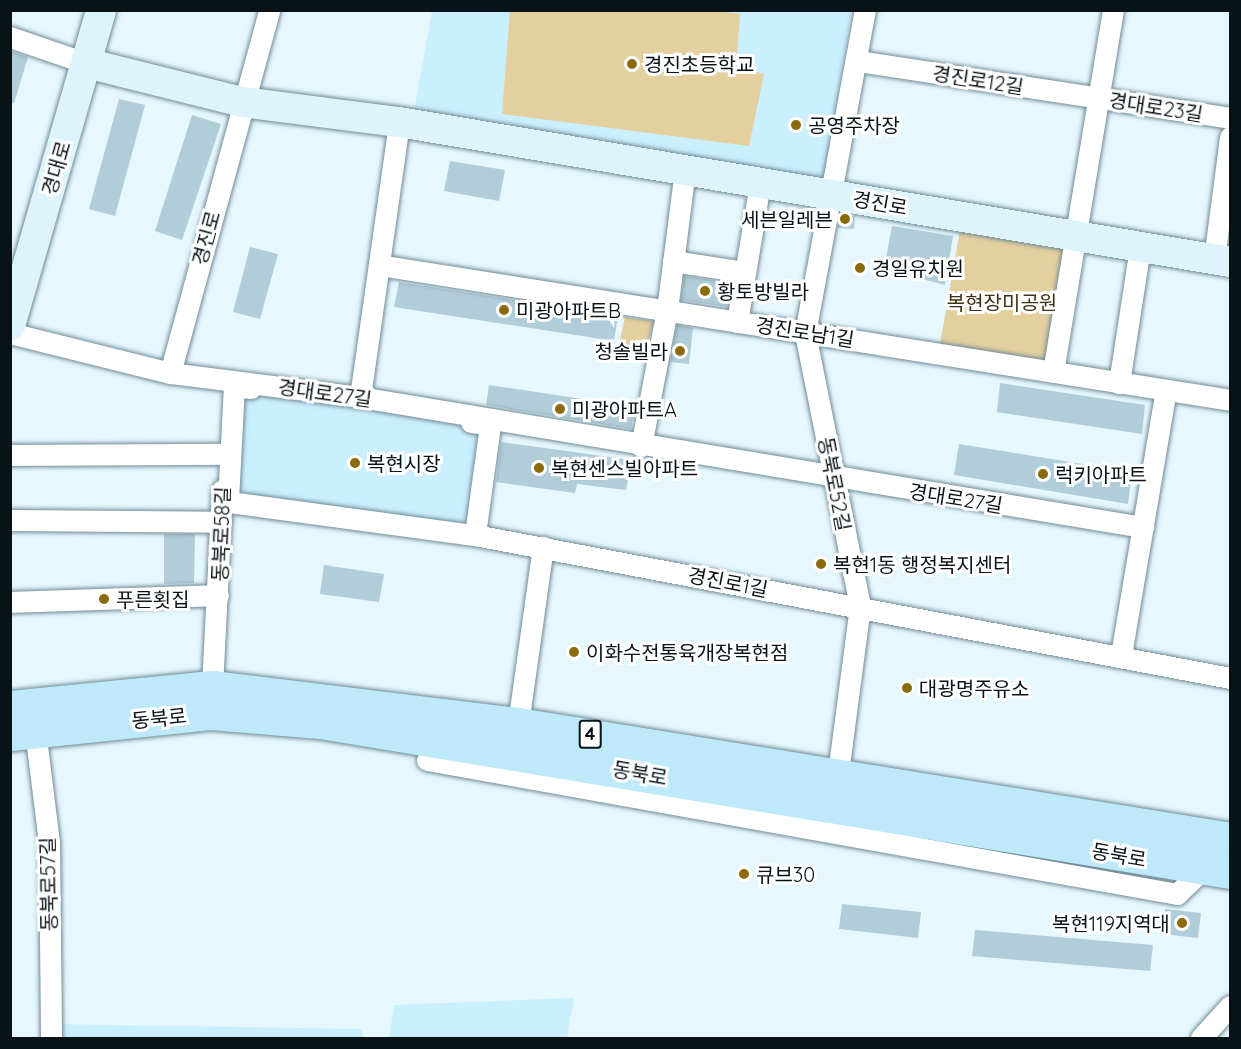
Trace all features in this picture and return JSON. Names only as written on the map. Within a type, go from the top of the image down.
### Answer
[{"type":"main road","name":"동북로","points":[[10,707],[212,687],[518,724],[1230,837]]},
{"type":"main road","name":"동북로","points":[[23,732],[210,713],[320,722],[1217,870]]},
{"type":"street","name":"경대로","points":[[10,326],[101,10]]},
{"type":"street","name":"경진로","points":[[170,373],[242,102],[269,10]]},
{"type":"street","points":[[829,195],[858,61],[865,10]]},
{"type":"street","name":"경대로23길","points":[[1113,10],[1098,98],[1230,118]]},
{"type":"street","points":[[10,37],[86,63]]},
{"type":"street","name":"경진로12길","points":[[858,61],[1098,98]]},
{"type":"street","name":"경진로","points":[[86,63],[242,102],[399,122],[1222,261]]},
{"type":"street","points":[[1053,372],[1098,98]]},
{"type":"street","points":[[360,397],[399,122]]},
{"type":"street","points":[[1222,261],[1230,137]]},
{"type":"street","points":[[641,446],[667,310],[685,170]]},
{"type":"street","points":[[736,321],[760,183]]},
{"type":"street","name":"동북로52길","points":[[829,195],[805,333],[860,606],[838,773]]},
{"type":"street","points":[[1119,383],[1140,247]]},
{"type":"street","points":[[673,261],[745,272]]},
{"type":"street","name":"경진로남1길","points":[[379,265],[1230,400]]},
{"type":"street","name":"경대로27길","points":[[10,333],[170,373],[360,397],[834,480],[1143,527]]},
{"type":"street","name":"동북로58길","points":[[212,687],[223,506],[226,380]]},
{"type":"street","points":[[10,520],[223,506],[234,386],[490,425],[478,535]]},
{"type":"street","points":[[1121,655],[1166,390]]},
{"type":"street","points":[[478,535],[495,421]]},
{"type":"street","points":[[10,455],[224,454]]},
{"type":"street","name":"경진로1길","points":[[223,506],[478,535],[1121,655],[1230,678]]},
{"type":"street","points":[[518,724],[543,547]]},
{"type":"street","points":[[10,602],[218,595]]},
{"type":"street","name":"동북로57길","points":[[23,732],[49,842],[51,1038]]},
{"type":"street","points":[[427,760],[1177,894],[1217,870]]},
{"type":"street","points":[[1201,1038],[1224,1012]]},
{"type":"shaded area","name":"경진초등학교","points":[[432,11],[851,11],[823,184],[413,117]]},
{"type":"shaded area","name":"복현시장","points":[[231,389],[488,428],[474,530],[225,497]]},
{"type":"shaded area","points":[[574,998],[567,1038],[389,1038],[394,1005]]},
{"type":"shaded area","points":[[50,1024],[361,1029],[364,1038],[50,1038]]},
{"type":"green space","points":[[713,10],[740,14],[736,67],[764,74],[749,146],[502,114],[510,11]]},
{"type":"green space","name":"복현장미공원","points":[[960,230],[1066,247],[1044,373],[938,356]]},
{"type":"green space","points":[[625,317],[654,321],[646,349],[619,344]]},
{"type":"building","points":[[10,51],[28,57],[14,103],[10,103]]},
{"type":"building","points":[[119,99],[145,105],[115,216],[89,209]]},
{"type":"building","points":[[192,115],[221,124],[182,240],[155,231]]},
{"type":"building","points":[[450,161],[505,170],[499,201],[444,191]]},
{"type":"building","points":[[840,214],[855,216],[854,229],[837,228]]},
{"type":"building","points":[[892,226],[953,236],[945,285],[884,269]]},
{"type":"building","points":[[250,247],[278,254],[260,319],[233,312]]},
{"type":"building","points":[[684,276],[731,283],[727,307],[681,300]]},
{"type":"building","name":"미광아파트B","points":[[399,282],[618,316],[614,341],[394,307]]},
{"type":"building","name":"청솔빌라","points":[[677,325],[693,328],[689,364],[670,362]]},
{"type":"building","name":"럭키아파트","points":[[1000,383],[1145,405],[1142,434],[997,412]]},
{"type":"building","name":"미광아파트A","points":[[489,385],[635,407],[631,429],[486,405]]},
{"type":"building","name":"복현센스빌아파트","points":[[501,442],[632,460],[626,490],[577,484],[575,493],[496,482]]},
{"type":"building","name":"럭키아파트","points":[[959,444],[1132,472],[1128,504],[954,475]]},
{"type":"building","points":[[164,534],[195,534],[194,583],[164,584]]},
{"type":"building","points":[[324,565],[384,574],[379,602],[320,594]]},
{"type":"building","points":[[842,904],[921,912],[918,938],[839,929]]},
{"type":"building","name":"복현119지역대","points":[[1165,909],[1201,913],[1198,938],[1162,934]]},
{"type":"building","points":[[975,930],[1153,945],[1150,971],[972,956]]},
{"type":"place","name":"경진초등학교","points":[[632,64]]},
{"type":"place","name":"공영주차장","points":[[796,125]]},
{"type":"place","name":"세븐일레븐","points":[[845,219]]},
{"type":"place","name":"경일유치원","points":[[860,268]]},
{"type":"place","name":"황토방빌라","points":[[705,291]]},
{"type":"place","name":"미광아파트B","points":[[504,310]]},
{"type":"place","name":"청솔빌라","points":[[680,351]]},
{"type":"place","name":"미광아파트A","points":[[560,409]]},
{"type":"place","name":"복현시장","points":[[355,463]]},
{"type":"place","name":"복현센스빌아파트","points":[[539,468]]},
{"type":"place","name":"럭키아파트","points":[[1043,474]]},
{"type":"place","name":"복현1동 행정복지센터","points":[[821,564]]},
{"type":"place","name":"푸른횟집","points":[[104,599]]},
{"type":"place","name":"이화수전통육개장복현점","points":[[574,652]]},
{"type":"place","name":"대광명주유소","points":[[907,688]]},
{"type":"place","name":"큐브30","points":[[744,874]]},
{"type":"place","name":"복현119지역대","points":[[1182,923]]}]
